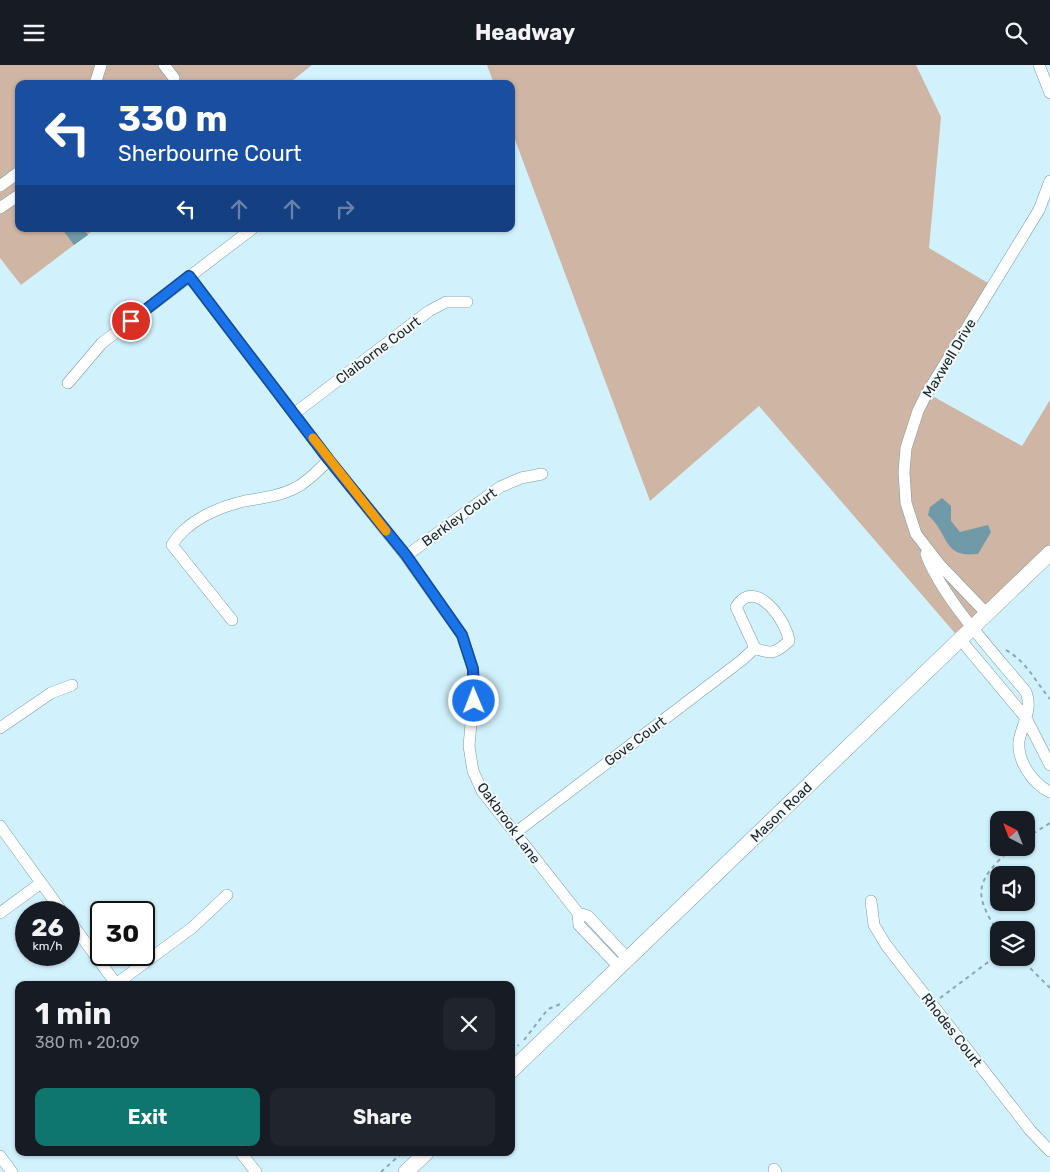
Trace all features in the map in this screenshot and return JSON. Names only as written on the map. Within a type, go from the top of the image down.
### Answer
[{"type":"main road","name":"Mason Road","points":[[515,1067],[1050,553]]},
{"type":"main road","points":[[406,1172],[423,1156]]},
{"type":"street","points":[[96,80],[101,65]]},
{"type":"street","points":[[164,65],[174,78]]},
{"type":"street","points":[[1039,65],[1050,93]]},
{"type":"street","points":[[0,186],[15,175]]},
{"type":"street","name":"Maxwell Drive","points":[[1026,719],[1029,704],[1026,692],[973,627],[932,569],[924,547],[913,526],[906,503],[904,472],[910,433],[918,411],[933,383],[1039,210],[1050,181]]},
{"type":"street","points":[[0,208],[15,198]]},
{"type":"street","points":[[68,383],[102,343],[248,232]]},
{"type":"street","name":"Oakbrook Lane","points":[[189,276],[329,460],[406,555],[462,635],[473,669],[474,690],[469,746],[473,771],[482,791],[578,913],[588,917],[624,963]]},
{"type":"street","name":"Claiborne Court","points":[[295,413],[429,311],[446,302],[468,302]]},
{"type":"street","points":[[232,620],[172,545],[179,533],[189,524],[243,501],[272,497],[297,487],[329,460]]},
{"type":"street","name":"Berkley Court","points":[[406,555],[500,487],[542,474]]},
{"type":"street","name":"Maxwell Drive","points":[[924,547],[986,614]]},
{"type":"street","points":[[749,595],[762,598],[788,632],[789,641],[777,652],[767,653],[755,648],[736,607],[742,597],[749,595]]},
{"type":"street","points":[[960,639],[1026,719],[1050,765]]},
{"type":"street","name":"Gove Court","points":[[515,833],[742,660],[755,648]]},
{"type":"street","points":[[0,728],[50,693],[72,685]]},
{"type":"street","points":[[1026,719],[1019,743],[1022,757],[1032,779],[1040,787],[1050,792]]},
{"type":"street","points":[[0,827],[54,901]]},
{"type":"street","points":[[0,913],[41,883]]},
{"type":"street","points":[[121,981],[193,927],[227,895]]},
{"type":"street","name":"Rhodes Court","points":[[871,901],[872,917],[878,932],[1030,1130],[1050,1151]]},
{"type":"street","points":[[80,935],[113,981]]},
{"type":"street","points":[[0,1156],[12,1172]]},
{"type":"street","points":[[243,1156],[256,1172]]},
{"type":"path","points":[[1001,647],[1022,661],[1031,671],[1035,682],[1050,699]]},
{"type":"path","points":[[1035,832],[1050,823]]},
{"type":"path","points":[[991,921],[982,906],[981,892],[986,873],[1004,856]]},
{"type":"path","points":[[932,1004],[990,961]]},
{"type":"path","points":[[1028,966],[1050,988]]},
{"type":"path","points":[[515,1047],[522,1042],[548,1009],[566,1001]]},
{"type":"path","points":[[382,1172],[399,1156]]},
{"type":"shaded area","points":[[0,65],[312,65],[293,80],[15,80],[15,232],[91,232],[21,285],[0,258]]},
{"type":"shaded area","points":[[487,65],[916,65],[941,117],[929,248],[993,286],[927,393],[1022,446],[1050,400],[1050,553],[960,639],[759,406],[650,501],[515,140],[515,80],[493,80]]},
{"type":"water","points":[[64,232],[86,232],[88,235],[74,245]]},
{"type":"water","points":[[942,498],[951,506],[951,521],[960,532],[988,525],[991,532],[978,554],[966,554],[952,549],[928,515],[930,507]]},
{"type":"slow traffic","points":[[313,438],[386,531]]},
{"type":"route","points":[[131,321],[189,276],[329,460],[406,555],[462,635],[473,669],[474,701]]}]
